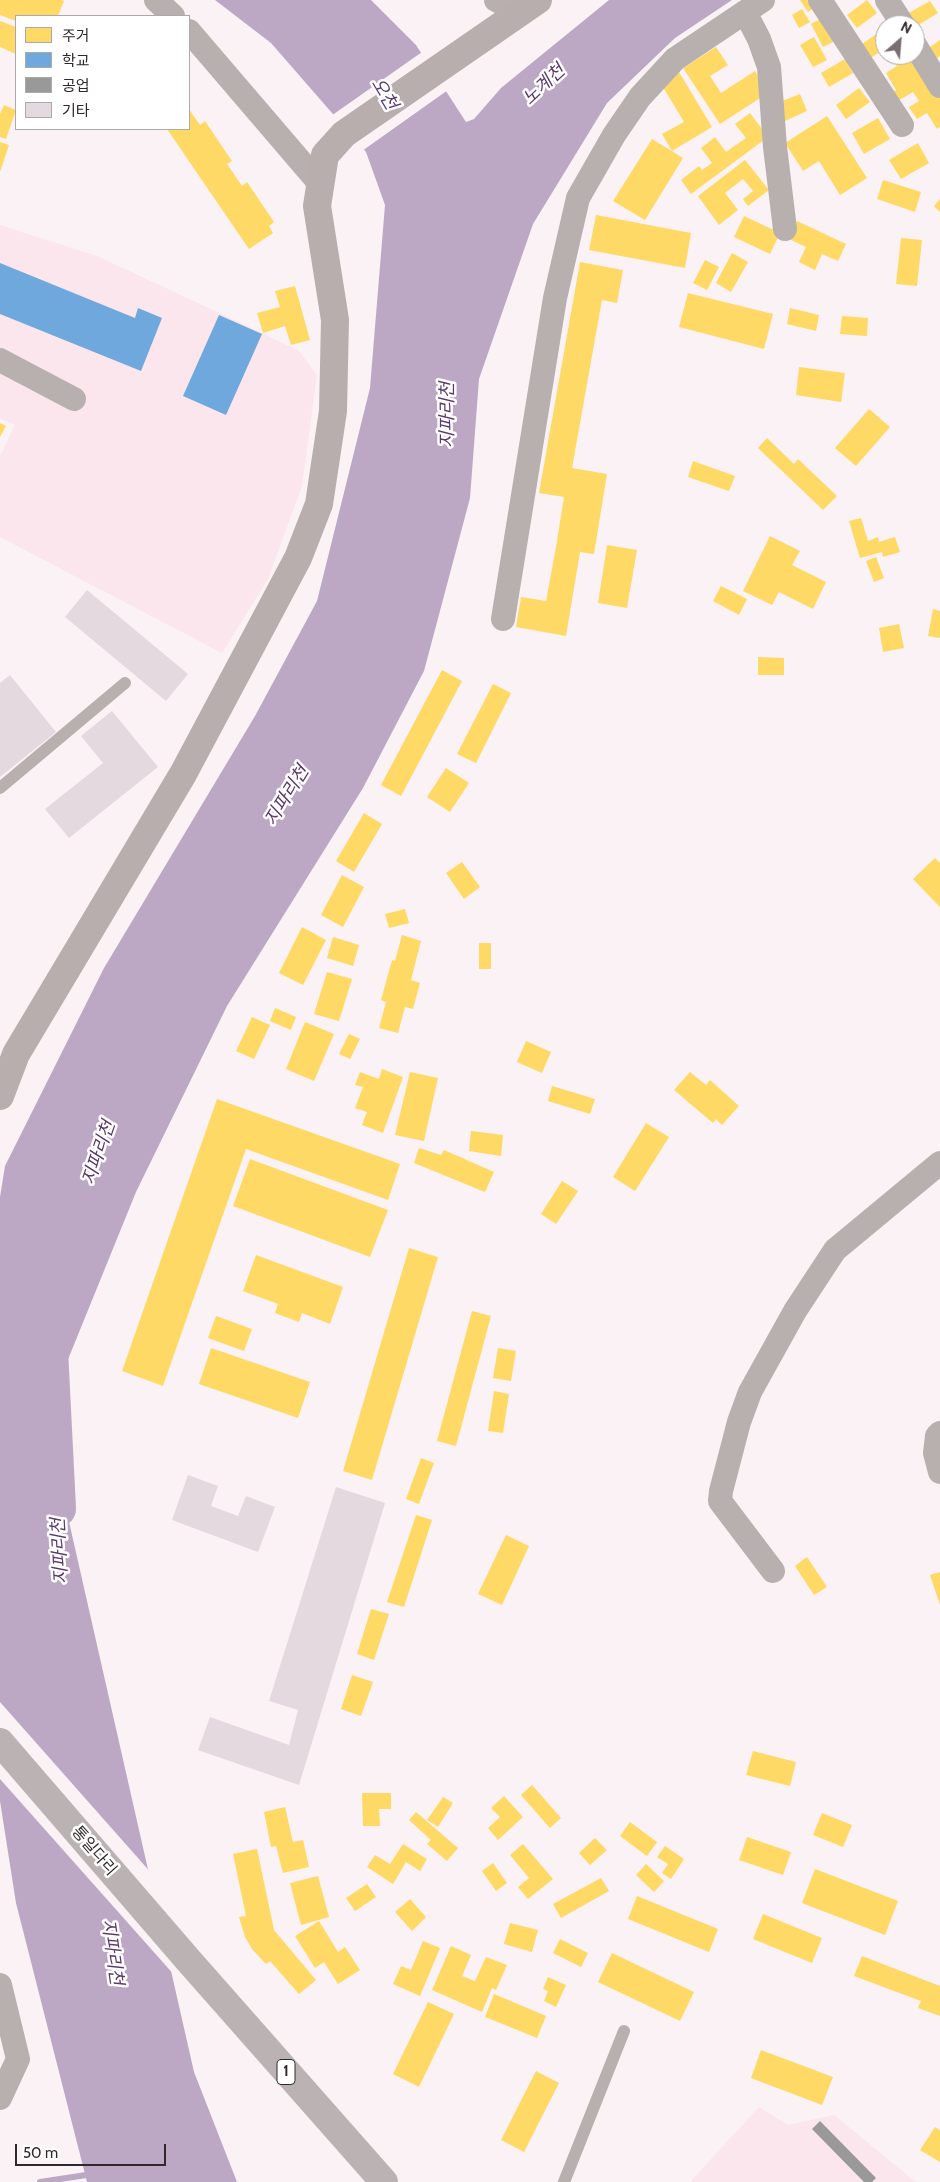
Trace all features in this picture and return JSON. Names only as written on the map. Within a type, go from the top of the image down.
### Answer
[{"type":"main road","name":"통일다리","points":[[0,1742],[189,1961],[384,2182]]},
{"type":"street","points":[[156,0],[172,15]]},
{"type":"street","points":[[496,0],[529,6]]},
{"type":"street","points":[[820,0],[902,125]]},
{"type":"street","points":[[887,0],[897,15]]},
{"type":"street","points":[[504,619],[555,298],[578,198],[614,135],[640,97],[675,59],[756,4],[759,39],[769,67],[775,147],[785,229]]},
{"type":"street","points":[[0,1096],[16,1054],[183,774],[298,558],[319,504],[334,412],[335,320],[317,206],[325,155],[344,134],[529,6]]},
{"type":"street","points":[[190,32],[320,184]]},
{"type":"street","points":[[925,61],[940,86]]},
{"type":"street","points":[[0,360],[74,399]]},
{"type":"street","points":[[773,1571],[720,1501],[739,1422],[750,1392],[795,1312],[835,1250],[940,1163]]},
{"type":"street","points":[[940,1433],[937,1436],[935,1453],[940,1472]]},
{"type":"street","points":[[0,1985],[18,2059],[0,2098]]},
{"type":"lane","points":[[0,788],[126,683]]},
{"type":"lane","points":[[564,2182],[624,2031]]},
{"type":"shaded area","points":[[0,225],[97,256],[260,332],[299,351],[317,375],[302,486],[268,579],[222,653],[0,537],[0,456],[15,425],[0,418]]},
{"type":"shaded area","points":[[759,2107],[788,2125],[834,2115],[916,2182],[690,2182]]},
{"type":"water","points":[[215,0],[371,0],[416,45],[466,122],[474,119],[501,88],[609,0],[732,0],[675,38],[607,103],[533,224],[479,379],[470,498],[424,671],[363,788],[227,1006],[136,1192],[45,1416],[194,2072],[237,2182],[87,2182],[16,1903],[0,1801],[0,1197],[5,1166],[104,968],[255,716],[317,601],[370,388],[385,205],[366,152],[271,43]]},
{"type":"pier","points":[[422,52],[448,90],[362,151],[331,116]]},
{"type":"pier","points":[[0,1702],[153,1875],[176,1977],[0,1779]]},
{"type":"building: 주거","points":[[0,0],[64,1],[58,15],[15,15],[15,21],[0,15]]},
{"type":"building: 주거","points":[[800,0],[816,0],[819,5],[808,12]]},
{"type":"building: 주거","points":[[867,0],[877,13],[857,28],[847,15]]},
{"type":"building: 주거","points":[[930,1],[938,13],[925,21],[925,15],[907,14]]},
{"type":"building: 주거","points":[[802,9],[810,22],[799,28],[792,15]]},
{"type":"building: 주거","points":[[824,17],[837,40],[823,47],[811,24]]},
{"type":"building: 주거","points":[[0,21],[15,27],[15,54],[0,47]]},
{"type":"building: 주거","points":[[875,35],[875,55],[871,58],[862,44]]},
{"type":"building: 주거","points":[[814,37],[827,60],[813,67],[800,45]]},
{"type":"building: 주거","points":[[940,40],[940,56],[935,60],[927,49]]},
{"type":"building: 주거","points":[[716,47],[728,65],[710,76],[721,93],[755,71],[768,93],[720,124],[683,68]]},
{"type":"building: 주거","points":[[845,59],[853,73],[829,87],[821,73]]},
{"type":"building: 주거","points":[[920,65],[940,96],[940,127],[937,129],[927,113],[917,119],[909,107],[919,101],[913,92],[894,103],[889,94],[896,90],[886,73],[897,66]]},
{"type":"building: 주거","points":[[679,72],[712,127],[672,151],[662,134],[684,122],[660,82]]},
{"type":"building: 주거","points":[[859,88],[870,102],[846,119],[836,105]]},
{"type":"building: 주거","points":[[800,94],[807,111],[785,121],[777,103]]},
{"type":"building: 주거","points":[[4,105],[15,110],[6,139],[0,137],[0,114]]},
{"type":"building: 주거","points":[[190,110],[200,125],[205,121],[232,161],[227,164],[242,186],[247,182],[274,222],[269,226],[273,233],[249,249],[168,130],[190,130]]},
{"type":"building: 주거","points":[[750,113],[768,137],[691,194],[681,180],[699,166],[702,170],[712,163],[701,148],[715,137],[726,152],[746,138],[735,124]]},
{"type":"building: 주거","points":[[827,116],[867,178],[840,195],[819,161],[803,171],[785,143]]},
{"type":"building: 주거","points":[[878,118],[890,139],[864,154],[852,133]]},
{"type":"building: 주거","points":[[652,139],[683,158],[645,220],[613,201]]},
{"type":"building: 주거","points":[[0,142],[9,145],[0,172]]},
{"type":"building: 주거","points":[[918,143],[929,163],[901,179],[889,160]]},
{"type":"building: 주거","points":[[745,160],[769,190],[748,206],[743,199],[753,191],[743,179],[725,193],[738,210],[719,225],[698,196]]},
{"type":"building: 주거","points":[[883,180],[921,192],[915,212],[877,199]]},
{"type":"building: 주거","points":[[940,199],[940,212],[934,206]]},
{"type":"building: 주거","points":[[596,215],[691,233],[685,268],[589,250]]},
{"type":"building: 주거","points":[[744,216],[780,233],[770,254],[734,237]]},
{"type":"building: 주거","points":[[797,221],[846,244],[838,261],[822,254],[815,270],[799,262],[806,247],[789,239]]},
{"type":"building: 주거","points":[[901,238],[922,240],[917,286],[896,284]]},
{"type":"building: 주거","points":[[732,253],[748,262],[731,292],[716,283]]},
{"type":"building: 주거","points":[[705,260],[719,267],[707,290],[693,283]]},
{"type":"building: 주거","points":[[580,262],[623,270],[617,303],[602,300],[572,468],[607,474],[594,554],[580,552],[566,636],[516,627],[521,597],[546,601],[556,547],[564,497],[539,493]]},
{"type":"building: 주거","points":[[295,286],[310,340],[291,345],[285,326],[263,333],[257,313],[280,307],[275,291]]},
{"type":"building: 주거","points":[[688,293],[773,314],[764,349],[679,327]]},
{"type":"building: 주거","points":[[790,308],[819,315],[816,331],[787,324]]},
{"type":"building: 주거","points":[[842,316],[868,318],[867,336],[840,334]]},
{"type":"building: 주거","points":[[799,367],[845,373],[841,402],[796,395]]},
{"type":"building: 주거","points":[[869,409],[890,427],[856,466],[835,448]]},
{"type":"building: 주거","points":[[0,423],[6,426],[0,437]]},
{"type":"building: 주거","points":[[767,438],[794,464],[798,459],[837,496],[823,510],[758,448]]},
{"type":"building: 주거","points":[[693,461],[735,476],[729,491],[688,477]]},
{"type":"building: 주거","points":[[861,518],[868,541],[878,537],[879,542],[895,537],[900,552],[883,557],[882,552],[860,558],[849,521]]},
{"type":"building: 주거","points":[[770,536],[800,551],[792,565],[826,582],[813,609],[779,592],[772,605],[743,591]]},
{"type":"building: 주거","points":[[607,545],[637,550],[627,608],[598,603]]},
{"type":"building: 주거","points":[[876,557],[884,578],[874,582],[866,561]]},
{"type":"building: 주거","points":[[721,586],[747,599],[739,615],[713,601]]},
{"type":"building: 주거","points":[[933,609],[940,611],[940,638],[928,636]]},
{"type":"building: 주거","points":[[899,624],[904,648],[883,652],[879,628]]},
{"type":"building: 주거","points":[[758,657],[784,658],[784,675],[758,675]]},
{"type":"building: 주거","points":[[442,670],[462,681],[401,796],[381,785]]},
{"type":"building: 주거","points":[[493,684],[511,693],[476,763],[457,754]]},
{"type":"building: 주거","points":[[446,768],[469,783],[450,812],[427,797]]},
{"type":"building: 주거","points":[[364,813],[382,824],[354,872],[336,861]]},
{"type":"building: 주거","points":[[935,858],[940,863],[940,907],[913,879]]},
{"type":"building: 주거","points":[[462,862],[480,887],[464,899],[446,873]]},
{"type":"building: 주거","points":[[342,875],[364,887],[343,927],[321,915]]},
{"type":"building: 주거","points":[[405,909],[409,923],[389,928],[385,914]]},
{"type":"building: 주거","points":[[302,927],[326,940],[303,985],[279,973]]},
{"type":"building: 주거","points":[[402,935],[421,941],[411,980],[420,983],[413,1009],[405,1007],[398,1033],[379,1028],[386,1002],[381,1000],[392,960],[395,961]]},
{"type":"building: 주거","points":[[333,937],[359,945],[353,966],[327,958]]},
{"type":"building: 주거","points":[[479,943],[491,943],[491,969],[479,969]]},
{"type":"building: 주거","points":[[327,972],[352,979],[339,1021],[314,1014]]},
{"type":"building: 주거","points":[[275,1008],[296,1017],[291,1030],[270,1021]]},
{"type":"building: 주거","points":[[252,1017],[270,1025],[254,1059],[236,1051]]},
{"type":"building: 주거","points":[[305,1022],[334,1034],[314,1081],[286,1069]]},
{"type":"building: 주거","points":[[349,1034],[360,1039],[350,1059],[339,1054]]},
{"type":"building: 주거","points":[[526,1041],[551,1052],[542,1073],[517,1062]]},
{"type":"building: 주거","points":[[382,1069],[403,1077],[383,1133],[362,1125],[367,1112],[355,1108],[363,1087],[355,1085],[360,1072],[379,1079]]},
{"type":"building: 주거","points":[[410,1072],[438,1078],[424,1141],[395,1135]]},
{"type":"building: 주거","points":[[690,1072],[706,1085],[710,1080],[739,1106],[722,1125],[716,1119],[713,1123],[674,1090]]},
{"type":"building: 주거","points":[[552,1086],[595,1099],[590,1114],[548,1101]]},
{"type":"building: 주거","points":[[217,1099],[400,1164],[388,1200],[246,1149],[163,1386],[122,1371]]},
{"type":"building: 주거","points":[[646,1123],[669,1137],[635,1191],[613,1177]]},
{"type":"building: 주거","points":[[471,1131],[503,1135],[501,1156],[469,1151]]},
{"type":"building: 주거","points":[[419,1148],[441,1155],[444,1150],[494,1172],[485,1192],[414,1163]]},
{"type":"building: 주거","points":[[250,1159],[388,1210],[370,1257],[233,1206]]},
{"type":"building: 주거","points":[[562,1181],[578,1191],[556,1224],[541,1214]]},
{"type":"building: 주거","points":[[409,1248],[438,1257],[372,1480],[343,1471]]},
{"type":"building: 주거","points":[[256,1255],[343,1287],[330,1324],[302,1313],[299,1322],[275,1313],[278,1304],[243,1291]]},
{"type":"building: 주거","points":[[472,1311],[491,1316],[456,1446],[437,1441]]},
{"type":"building: 주거","points":[[216,1316],[252,1329],[244,1351],[208,1338]]},
{"type":"building: 주거","points":[[211,1348],[310,1382],[298,1418],[199,1384]]},
{"type":"building: 주거","points":[[498,1348],[516,1351],[511,1381],[493,1378]]},
{"type":"building: 주거","points":[[494,1391],[509,1394],[503,1433],[488,1431]]},
{"type":"building: 주거","points":[[421,1458],[434,1463],[419,1504],[406,1499]]},
{"type":"building: 주거","points":[[416,1515],[432,1520],[404,1607],[387,1602]]},
{"type":"building: 주거","points":[[506,1535],[529,1546],[502,1605],[478,1594]]},
{"type":"building: 주거","points":[[807,1557],[827,1587],[814,1595],[795,1566]]},
{"type":"building: 주거","points":[[940,1572],[940,1605],[930,1575]]},
{"type":"building: 주거","points":[[371,1609],[389,1614],[374,1660],[357,1654]]},
{"type":"building: 주거","points":[[352,1675],[373,1682],[361,1716],[341,1709]]},
{"type":"building: 주거","points":[[753,1751],[796,1762],[790,1786],[746,1775]]},
{"type":"building: 주거","points":[[532,1785],[561,1818],[550,1828],[521,1795]]},
{"type":"building: 주거","points":[[362,1793],[391,1793],[391,1809],[379,1809],[380,1826],[363,1826]]},
{"type":"building: 주거","points":[[504,1796],[523,1817],[498,1840],[488,1828],[500,1817],[491,1808]]},
{"type":"building: 주거","points":[[443,1797],[453,1803],[438,1827],[427,1820]]},
{"type":"building: 주거","points":[[285,1807],[293,1842],[303,1840],[309,1867],[283,1873],[276,1846],[271,1847],[264,1812]]},
{"type":"building: 주거","points":[[416,1812],[458,1848],[447,1861],[427,1844],[431,1840],[409,1820]]},
{"type":"building: 주거","points":[[822,1813],[852,1825],[843,1847],[813,1835]]},
{"type":"building: 주거","points":[[630,1822],[657,1842],[647,1856],[620,1836]]},
{"type":"building: 주거","points":[[747,1837],[791,1852],[783,1875],[739,1860]]},
{"type":"building: 주거","points":[[595,1838],[607,1850],[590,1865],[579,1853]]},
{"type":"building: 주거","points":[[403,1844],[427,1859],[420,1871],[406,1862],[393,1884],[367,1867],[375,1855],[390,1864]]},
{"type":"building: 주거","points":[[523,1844],[553,1879],[528,1899],[518,1887],[529,1878],[510,1855]]},
{"type":"building: 주거","points":[[665,1846],[684,1859],[671,1879],[662,1873],[668,1864],[657,1857]]},
{"type":"building: 주거","points":[[257,1849],[274,1930],[316,1980],[299,1994],[270,1961],[266,1964],[252,1949],[245,1937],[239,1917],[246,1916],[233,1854]]},
{"type":"building: 주거","points":[[493,1863],[507,1883],[496,1891],[482,1871]]},
{"type":"building: 주거","points":[[646,1864],[664,1881],[654,1892],[636,1875]]},
{"type":"building: 주거","points":[[815,1869],[898,1901],[885,1935],[802,1903]]},
{"type":"building: 주거","points":[[318,1876],[329,1917],[301,1925],[290,1883]]},
{"type":"building: 주거","points":[[601,1878],[609,1891],[561,1918],[553,1904]]},
{"type":"building: 주거","points":[[367,1884],[376,1897],[355,1911],[346,1898]]},
{"type":"building: 주거","points":[[637,1896],[718,1929],[709,1952],[628,1919]]},
{"type":"building: 주거","points":[[410,1899],[426,1917],[412,1931],[395,1912]]},
{"type":"building: 주거","points":[[763,1914],[822,1938],[812,1963],[753,1939]]},
{"type":"building: 주거","points":[[319,1921],[338,1952],[345,1947],[360,1970],[338,1984],[324,1962],[315,1968],[295,1936]]},
{"type":"building: 주거","points":[[510,1923],[538,1930],[532,1952],[504,1944]]},
{"type":"building: 주거","points":[[560,1939],[588,1953],[581,1967],[553,1953]]},
{"type":"building: 주거","points":[[423,1941],[440,1948],[420,1996],[393,1984],[401,1966],[411,1970]]},
{"type":"building: 주거","points":[[451,1946],[471,1955],[462,1976],[475,1981],[486,1957],[507,1965],[496,1990],[492,1988],[482,2012],[432,1990]]},
{"type":"building: 주거","points":[[612,1953],[694,1992],[680,2021],[598,1982]]},
{"type":"building: 주거","points":[[862,1956],[940,1986],[940,2016],[918,2008],[921,2001],[854,1976]]},
{"type":"building: 주거","points":[[548,1977],[566,1985],[556,2007],[544,2001],[548,1991],[543,1989]]},
{"type":"building: 주거","points":[[494,1994],[546,2016],[537,2038],[485,2017]]},
{"type":"building: 주거","points":[[428,2002],[454,2014],[419,2087],[393,2074]]},
{"type":"building: 주거","points":[[761,2050],[833,2077],[822,2105],[751,2078]]},
{"type":"building: 주거","points":[[536,2071],[559,2083],[524,2152],[501,2140]]},
{"type":"building: 주거","points":[[935,2127],[940,2130],[940,2162],[920,2150]]},
{"type":"building: 학교","points":[[0,263],[135,318],[138,308],[162,318],[141,371],[0,314]]},
{"type":"building: 학교","points":[[219,315],[262,334],[226,415],[183,396]]},
{"type":"building: 공업","points":[[820,2121],[876,2178],[872,2182],[864,2182],[812,2129]]},
{"type":"building: 기타","points":[[87,590],[188,674],[166,701],[65,617]]},
{"type":"building: 기타","points":[[10,675],[56,732],[0,777],[0,683]]},
{"type":"building: 기타","points":[[112,711],[158,767],[69,838],[45,809],[103,763],[81,736]]},
{"type":"building: 기타","points":[[188,1475],[218,1486],[211,1506],[238,1516],[246,1496],[275,1507],[258,1552],[172,1520]]},
{"type":"building: 기타","points":[[336,1487],[385,1503],[299,1785],[198,1750],[210,1717],[289,1745],[298,1710],[269,1701]]},
{"type":"waterway","name":"지파리천","points":[[50,1350],[58,1509]]},
{"type":"waterway","points":[[40,2182],[93,2174]]},
{"type":"water label","name":"노계천","points":[[544,85]]},
{"type":"water label","name":"오천","points":[[384,94]]}]
